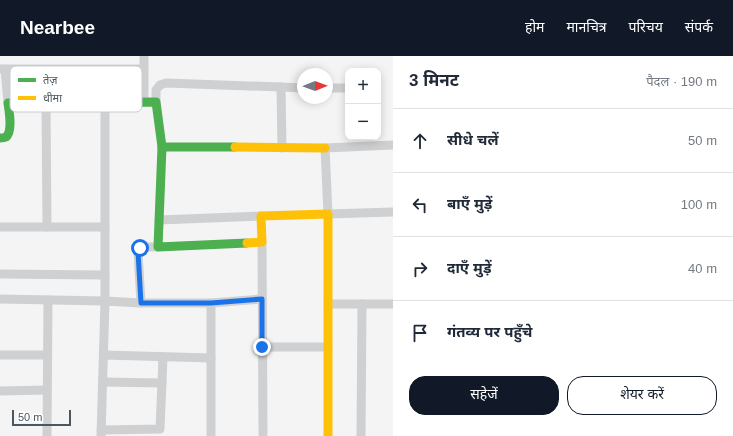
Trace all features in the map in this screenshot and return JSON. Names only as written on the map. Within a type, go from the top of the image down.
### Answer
[{"type":"street","points":[[144,56],[144,102],[156,102]]},
{"type":"street","points":[[0,138],[6,138],[10,131],[3,69]]},
{"type":"street","points":[[158,247],[162,147],[156,102],[156,90],[160,85],[166,83],[297,88]]},
{"type":"street","points":[[281,87],[282,148]]},
{"type":"street","points":[[333,88],[345,88]]},
{"type":"street","points":[[46,112],[47,227]]},
{"type":"street","points":[[105,112],[105,302],[101,433],[160,433],[163,357]]},
{"type":"street","points":[[162,147],[325,148],[393,145]]},
{"type":"street","points":[[325,148],[328,214],[328,436]]},
{"type":"street","points":[[159,220],[393,212]]},
{"type":"street","points":[[261,216],[263,434]]},
{"type":"street","points":[[0,228],[105,227]]},
{"type":"street","points":[[141,303],[138,252],[140,248],[262,242]]},
{"type":"street","points":[[0,274],[105,275]]},
{"type":"street","points":[[0,299],[141,303],[211,303],[262,299]]},
{"type":"street","points":[[46,436],[48,300]]},
{"type":"street","points":[[211,303],[211,436]]},
{"type":"street","points":[[328,304],[393,304]]},
{"type":"street","points":[[361,436],[362,304]]},
{"type":"street","points":[[262,347],[328,347]]},
{"type":"street","points":[[0,355],[47,355]]},
{"type":"street","points":[[104,355],[211,358]]},
{"type":"street","points":[[103,382],[162,383]]},
{"type":"street","points":[[0,391],[47,390]]},
{"type":"traffic: fast","points":[[142,102],[156,102],[162,147],[235,147]]},
{"type":"traffic: fast","points":[[0,138],[6,137],[8,134],[10,121],[8,103],[10,103]]},
{"type":"traffic: fast","points":[[162,147],[158,247],[247,243]]},
{"type":"traffic: slow","points":[[235,147],[325,148]]},
{"type":"traffic: slow","points":[[247,243],[262,242],[261,216],[328,214],[328,436]]},
{"type":"route","points":[[140,248],[138,252],[141,303],[211,303],[262,299],[262,347]]}]
